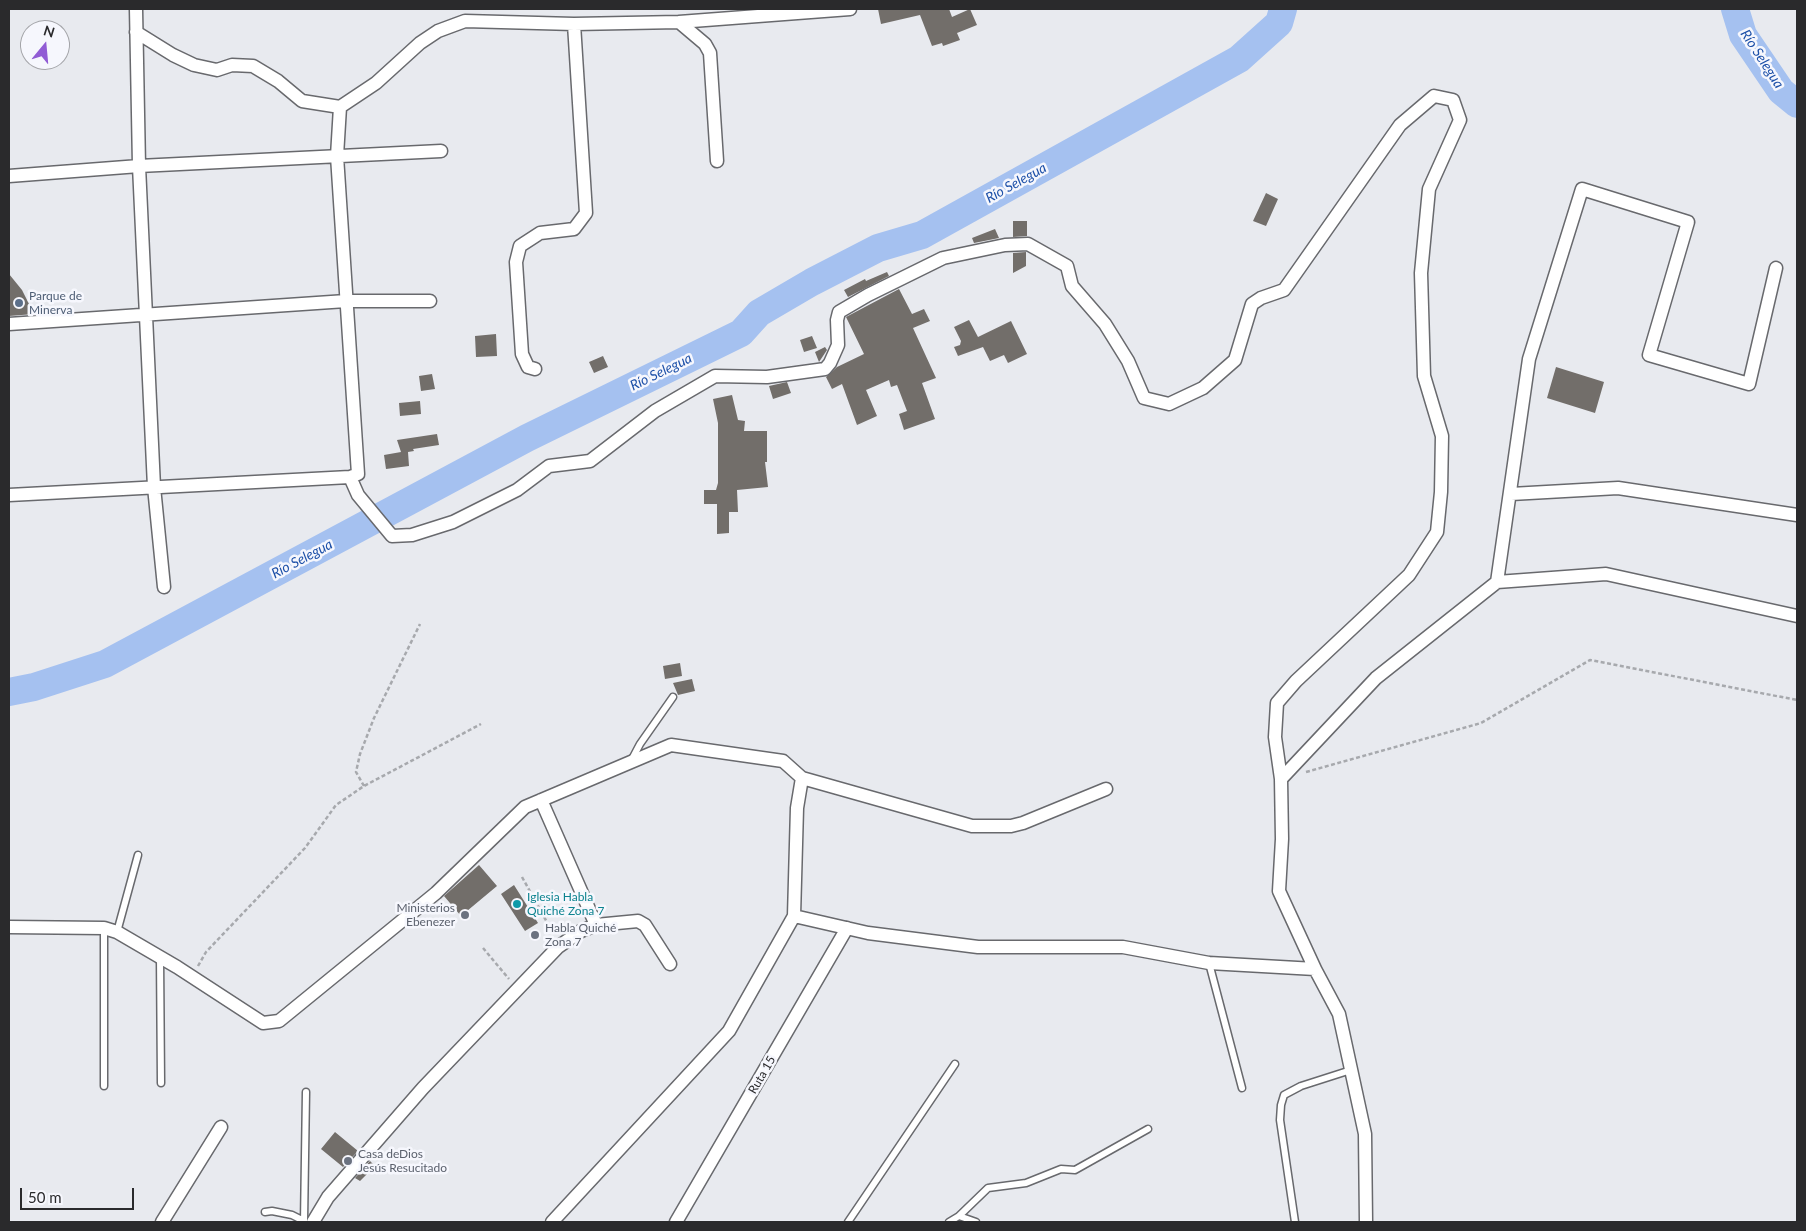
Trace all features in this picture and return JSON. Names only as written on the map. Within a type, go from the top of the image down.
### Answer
[{"type":"street","points":[[136,9],[139,166],[154,486],[164,587]]},
{"type":"street","points":[[136,32],[173,55],[194,64],[217,70],[232,65],[253,66],[278,81],[302,102],[340,107],[376,83],[420,43],[438,31],[465,21],[574,24],[679,22],[850,9]]},
{"type":"street","points":[[679,22],[705,44],[710,53],[717,161]]},
{"type":"street","points":[[535,369],[528,367],[522,354],[516,262],[520,246],[540,233],[574,229],[586,214],[574,24]]},
{"type":"street","points":[[350,477],[358,495],[392,536],[412,535],[453,522],[517,490],[549,466],[590,461],[655,411],[715,376],[768,377],[825,369],[830,363],[838,345],[836,320],[839,312],[868,295],[943,258],[1005,245],[1028,244],[1067,266],[1072,286],[1106,324],[1128,361],[1144,398],[1169,404],[1203,388],[1235,360],[1252,304],[1261,298],[1284,290],[1400,125],[1434,96],[1453,100],[1460,120],[1429,189],[1421,272],[1424,376],[1442,436],[1441,492],[1437,532],[1409,575],[1296,681],[1277,703],[1274,737],[1282,780],[1282,839],[1279,891],[1315,969],[1339,1014],[1365,1134],[1366,1222]]},
{"type":"street","points":[[9,495],[350,477],[358,474],[337,156],[340,107]]},
{"type":"street","points":[[9,176],[139,166],[441,151]]},
{"type":"street","points":[[1497,582],[1529,359],[1582,188],[1688,222],[1648,355],[1749,384],[1776,268]]},
{"type":"street","points":[[9,324],[346,301],[430,301]]},
{"type":"street","points":[[1511,494],[1618,488],[1794,511]]},
{"type":"street","points":[[1282,780],[1376,678],[1497,582],[1606,574],[1797,616]]},
{"type":"street","points":[[9,927],[104,928],[117,932],[160,957],[263,1023],[279,1021],[436,893],[525,807],[671,745],[783,761],[802,778],[972,826],[1011,826],[1023,824],[1106,789]]},
{"type":"street","points":[[552,1222],[730,1031],[794,916],[797,808],[802,778]]},
{"type":"street","points":[[541,800],[596,925]]},
{"type":"street","points":[[794,916],[848,928],[978,947],[1123,947],[1209,963],[1315,969]]},
{"type":"street","points":[[307,1222],[374,1144],[517,988],[560,946],[581,932],[596,925],[631,921],[645,925],[670,964]]},
{"type":"street","name":"Ruta 15","points":[[676,1222],[848,928]]},
{"type":"street","points":[[162,1222],[221,1126]]},
{"type":"lane","points":[[631,761],[640,744],[673,697]]},
{"type":"lane","points":[[117,932],[138,855]]},
{"type":"lane","points":[[104,928],[104,1086]]},
{"type":"lane","points":[[160,957],[161,1083]]},
{"type":"lane","points":[[1209,963],[1242,1088]]},
{"type":"lane","points":[[848,1222],[955,1064]]},
{"type":"lane","points":[[1294,1222],[1280,1120],[1280,1105],[1284,1096],[1301,1086],[1351,1070]]},
{"type":"lane","points":[[264,1212],[272,1211],[286,1214],[307,1222],[306,1092]]},
{"type":"lane","points":[[949,1222],[959,1216],[988,1188],[1026,1183],[1060,1169],[1075,1170],[1148,1129]]},
{"type":"lane","points":[[959,1216],[976,1222]]},
{"type":"path","points":[[364,786],[356,772],[360,754],[374,718],[420,624]]},
{"type":"path","points":[[1282,780],[1481,723],[1590,660],[1797,700]]},
{"type":"path","points":[[192,977],[206,952],[305,848],[336,805],[364,786],[481,724]]},
{"type":"path","points":[[522,877],[560,946]]},
{"type":"path","points":[[483,948],[517,988]]},
{"type":"building","points":[[878,9],[949,9],[952,17],[970,9],[977,25],[957,33],[960,40],[943,46],[942,43],[932,46],[920,15],[881,24]]},
{"type":"building","points":[[1266,193],[1278,199],[1266,226],[1253,221]]},
{"type":"building","points":[[1013,221],[1027,221],[1027,236],[1013,237]]},
{"type":"building","points":[[995,229],[999,238],[974,243],[972,238]]},
{"type":"building","points":[[1026,252],[1026,266],[1013,273],[1013,253]]},
{"type":"building","points":[[887,272],[889,276],[848,297],[844,290],[865,279],[866,281]]},
{"type":"building","name":"Parque de Minerva","points":[[9,274],[22,290],[34,314],[9,316]]},
{"type":"building","points":[[899,289],[912,314],[924,309],[930,321],[913,328],[936,378],[922,383],[935,419],[904,430],[899,414],[907,411],[897,385],[891,387],[889,380],[866,390],[877,416],[857,425],[842,384],[832,389],[826,377],[837,367],[864,354],[846,317]]},
{"type":"building","points":[[969,320],[978,337],[1011,321],[1027,354],[1008,363],[1004,355],[990,361],[983,347],[958,356],[954,347],[960,345],[961,341],[954,327]]},
{"type":"building","points":[[496,334],[497,356],[476,357],[475,336]]},
{"type":"building","points":[[812,336],[817,348],[804,352],[800,340]]},
{"type":"building","points":[[825,347],[827,350],[819,362],[815,352]]},
{"type":"building","points":[[603,356],[608,367],[594,373],[589,362]]},
{"type":"building","points":[[1556,367],[1604,382],[1595,413],[1547,398]]},
{"type":"building","points":[[432,374],[435,389],[421,391],[419,376]]},
{"type":"building","points":[[787,382],[791,393],[773,399],[769,386]]},
{"type":"building","points":[[732,395],[738,420],[745,421],[744,431],[767,431],[767,462],[765,462],[768,487],[737,490],[738,512],[729,512],[729,533],[717,534],[717,504],[704,504],[704,490],[716,490],[718,483],[718,423],[713,399]]},
{"type":"building","points":[[420,401],[421,414],[400,416],[399,403]]},
{"type":"building","points":[[437,434],[439,445],[413,449],[414,451],[408,452],[409,466],[386,469],[384,455],[401,452],[397,440]]},
{"type":"building","points":[[680,663],[682,676],[665,679],[663,666]]},
{"type":"building","points":[[692,679],[695,691],[678,695],[673,683]]},
{"type":"building","name":"Ministerios Ebenezer","points":[[479,865],[497,886],[461,916],[444,896]]},
{"type":"building","name":"Iglesia Habla Quiché Zona 7","points":[[514,885],[538,923],[525,931],[501,894]]},
{"type":"building","points":[[335,1132],[358,1151],[343,1167],[321,1149]]},
{"type":"building","points":[[370,1161],[375,1166],[360,1181],[355,1178]]},
{"type":"waterway","name":"Río Selegua","points":[[9,692],[34,687],[105,664],[527,438],[741,333],[759,313],[812,282],[878,248],[922,235],[1239,59],[1279,23],[1283,9]]},
{"type":"waterway","name":"Río Selegua","points":[[1735,9],[1743,35],[1781,91],[1797,104]]},
{"type":"place","name":"Parque de Minerva","points":[[19,303]]},
{"type":"place","name":"Iglesia Habla Quiché Zona 7","points":[[517,904]]},
{"type":"place","name":"Ministerios Ebenezer","points":[[465,915]]},
{"type":"place","name":"Habla Quiché Zona 7","points":[[535,935]]},
{"type":"place","name":"Casa deDios Jesús Resucitado","points":[[348,1161]]}]
